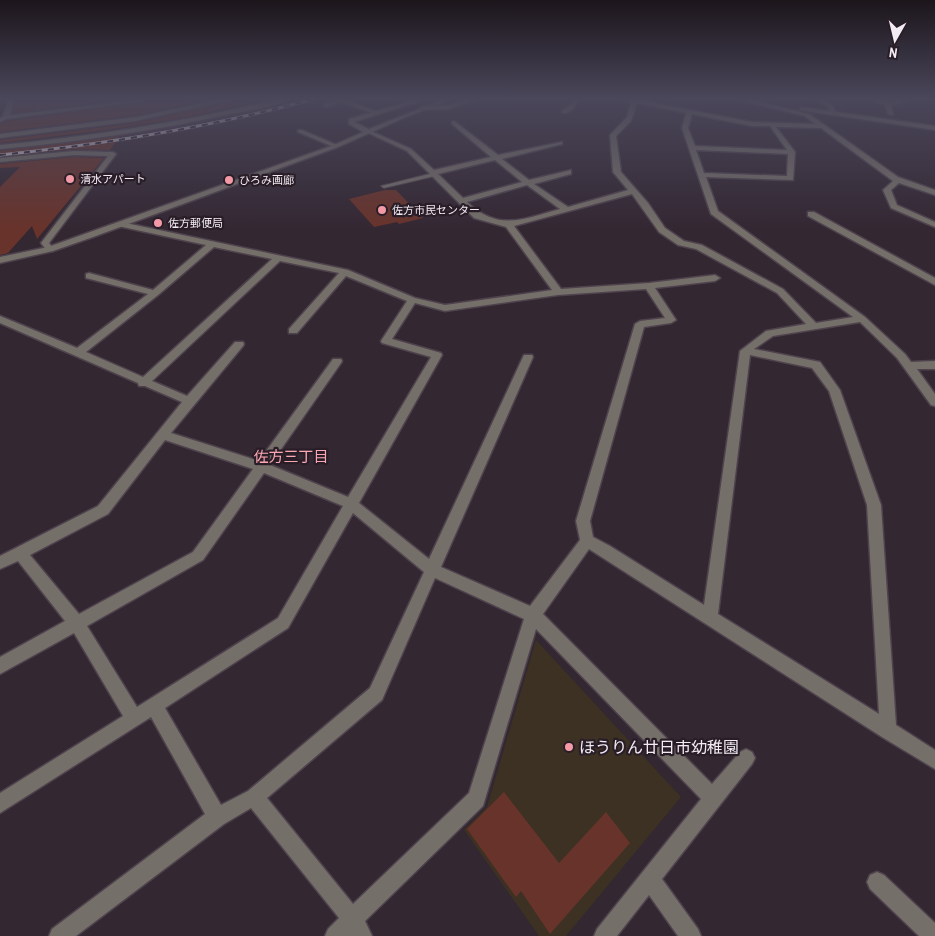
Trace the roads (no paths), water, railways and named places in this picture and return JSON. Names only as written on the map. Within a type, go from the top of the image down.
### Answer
[{"type":"street","points":[[0,147],[43,142]]},
{"type":"street","points":[[325,142],[333,145]]},
{"type":"street","points":[[2,262],[50,249],[121,224],[341,142]]},
{"type":"street","points":[[390,142],[409,150],[477,216],[510,225],[634,192]]},
{"type":"street","points":[[477,142],[528,183],[566,210]]},
{"type":"street","points":[[614,142],[617,172],[662,230],[681,243],[699,248],[720,258],[780,291],[814,326]]},
{"type":"street","points":[[690,142],[714,212],[862,319],[901,356],[935,402]]},
{"type":"street","points":[[701,175],[790,178],[792,152],[784,142]]},
{"type":"street","points":[[844,142],[898,180],[935,193]]},
{"type":"street","points":[[432,174],[560,143]]},
{"type":"street","points":[[692,148],[792,152]]},
{"type":"street","points":[[0,160],[74,152],[113,154],[46,243],[50,249]]},
{"type":"street","points":[[461,201],[568,172]]},
{"type":"street","points":[[898,180],[887,190],[894,206],[935,225]]},
{"type":"street","points":[[811,214],[935,282]]},
{"type":"street","points":[[121,224],[212,244],[279,256],[345,272],[412,300],[445,308],[558,292],[650,286],[716,278]]},
{"type":"street","points":[[510,225],[558,292]]},
{"type":"street","points":[[78,353],[155,293],[212,244]]},
{"type":"street","points":[[143,383],[279,256]]},
{"type":"street","points":[[293,331],[345,272]]},
{"type":"street","points":[[89,276],[155,293]]},
{"type":"street","points":[[650,286],[671,320],[640,324],[582,522],[588,542],[605,550],[935,760]]},
{"type":"street","points":[[0,804],[283,623],[437,355],[386,341],[412,300]]},
{"type":"street","points":[[0,319],[189,402]]},
{"type":"street","points":[[710,617],[744,351],[770,333],[862,319]]},
{"type":"street","points":[[0,563],[103,510],[189,402],[239,344]]},
{"type":"street","points":[[744,351],[816,365],[834,390],[874,505],[888,730]]},
{"type":"street","points":[[59,936],[217,817],[254,797],[376,694],[528,357]]},
{"type":"street","points":[[0,666],[198,556],[337,361]]},
{"type":"street","points":[[908,366],[935,365]]},
{"type":"street","points":[[164,435],[262,467],[351,504],[432,570],[533,615],[713,798]]},
{"type":"street","points":[[335,936],[358,928],[476,799],[533,615],[588,542]]},
{"type":"street","points":[[20,553],[76,624],[134,718]]},
{"type":"street","points":[[154,705],[217,817]]},
{"type":"street","points":[[604,936],[746,758]]},
{"type":"street","points":[[254,797],[358,928]]},
{"type":"street","points":[[650,879],[691,936]]},
{"type":"street","points":[[877,882],[934,936]]},
{"type":"lane","points":[[384,186],[432,174]]},
{"type":"railway","points":[[0,155],[109,142]]},
{"type":"place","name":"清水アパート","points":[[70,179]]},
{"type":"place","name":"ひろみ画廊","points":[[229,180]]},
{"type":"place","name":"佐方市民センター","points":[[382,210]]},
{"type":"place","name":"佐方郵便局","points":[[158,223]]},
{"type":"place","name":"ほうりん廿日市幼稚園","points":[[569,747]]},
{"type":"district","name":"佐方三丁目","points":[[291,457]]}]
